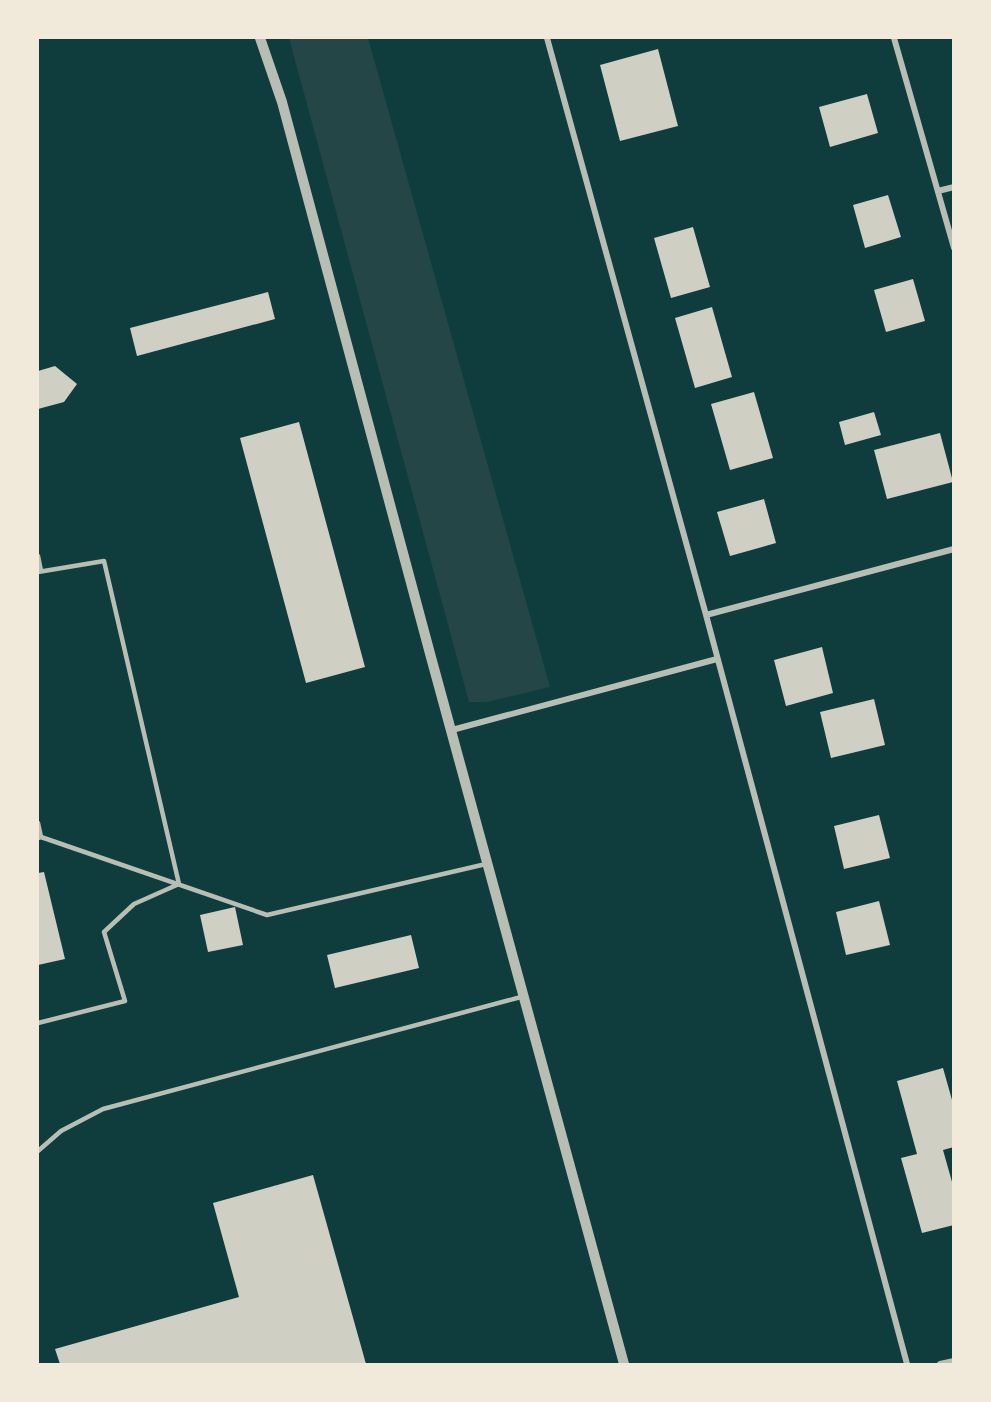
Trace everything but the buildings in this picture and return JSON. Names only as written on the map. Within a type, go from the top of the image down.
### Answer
[{"type":"street","points":[[260,38],[282,102],[452,730],[521,997],[624,1365]]},
{"type":"street","points":[[546,38],[717,659],[907,1365]]},
{"type":"street","points":[[894,38],[954,248]]},
{"type":"street","points":[[938,191],[954,187]]},
{"type":"street","points":[[705,615],[954,549]]},
{"type":"street","points":[[452,730],[717,659]]},
{"type":"street","points":[[940,1365],[954,1361]]},
{"type":"lane","points":[[38,556],[39,572],[104,561],[178,884]]},
{"type":"lane","points":[[38,823],[39,837],[267,915],[486,864]]},
{"type":"lane","points":[[38,1023],[124,1002],[104,932],[134,904],[178,884]]},
{"type":"lane","points":[[38,1151],[61,1131],[103,1109],[521,997]]},
{"type":"shaded area","points":[[289,38],[368,38],[550,687],[487,702],[469,702]]}]
